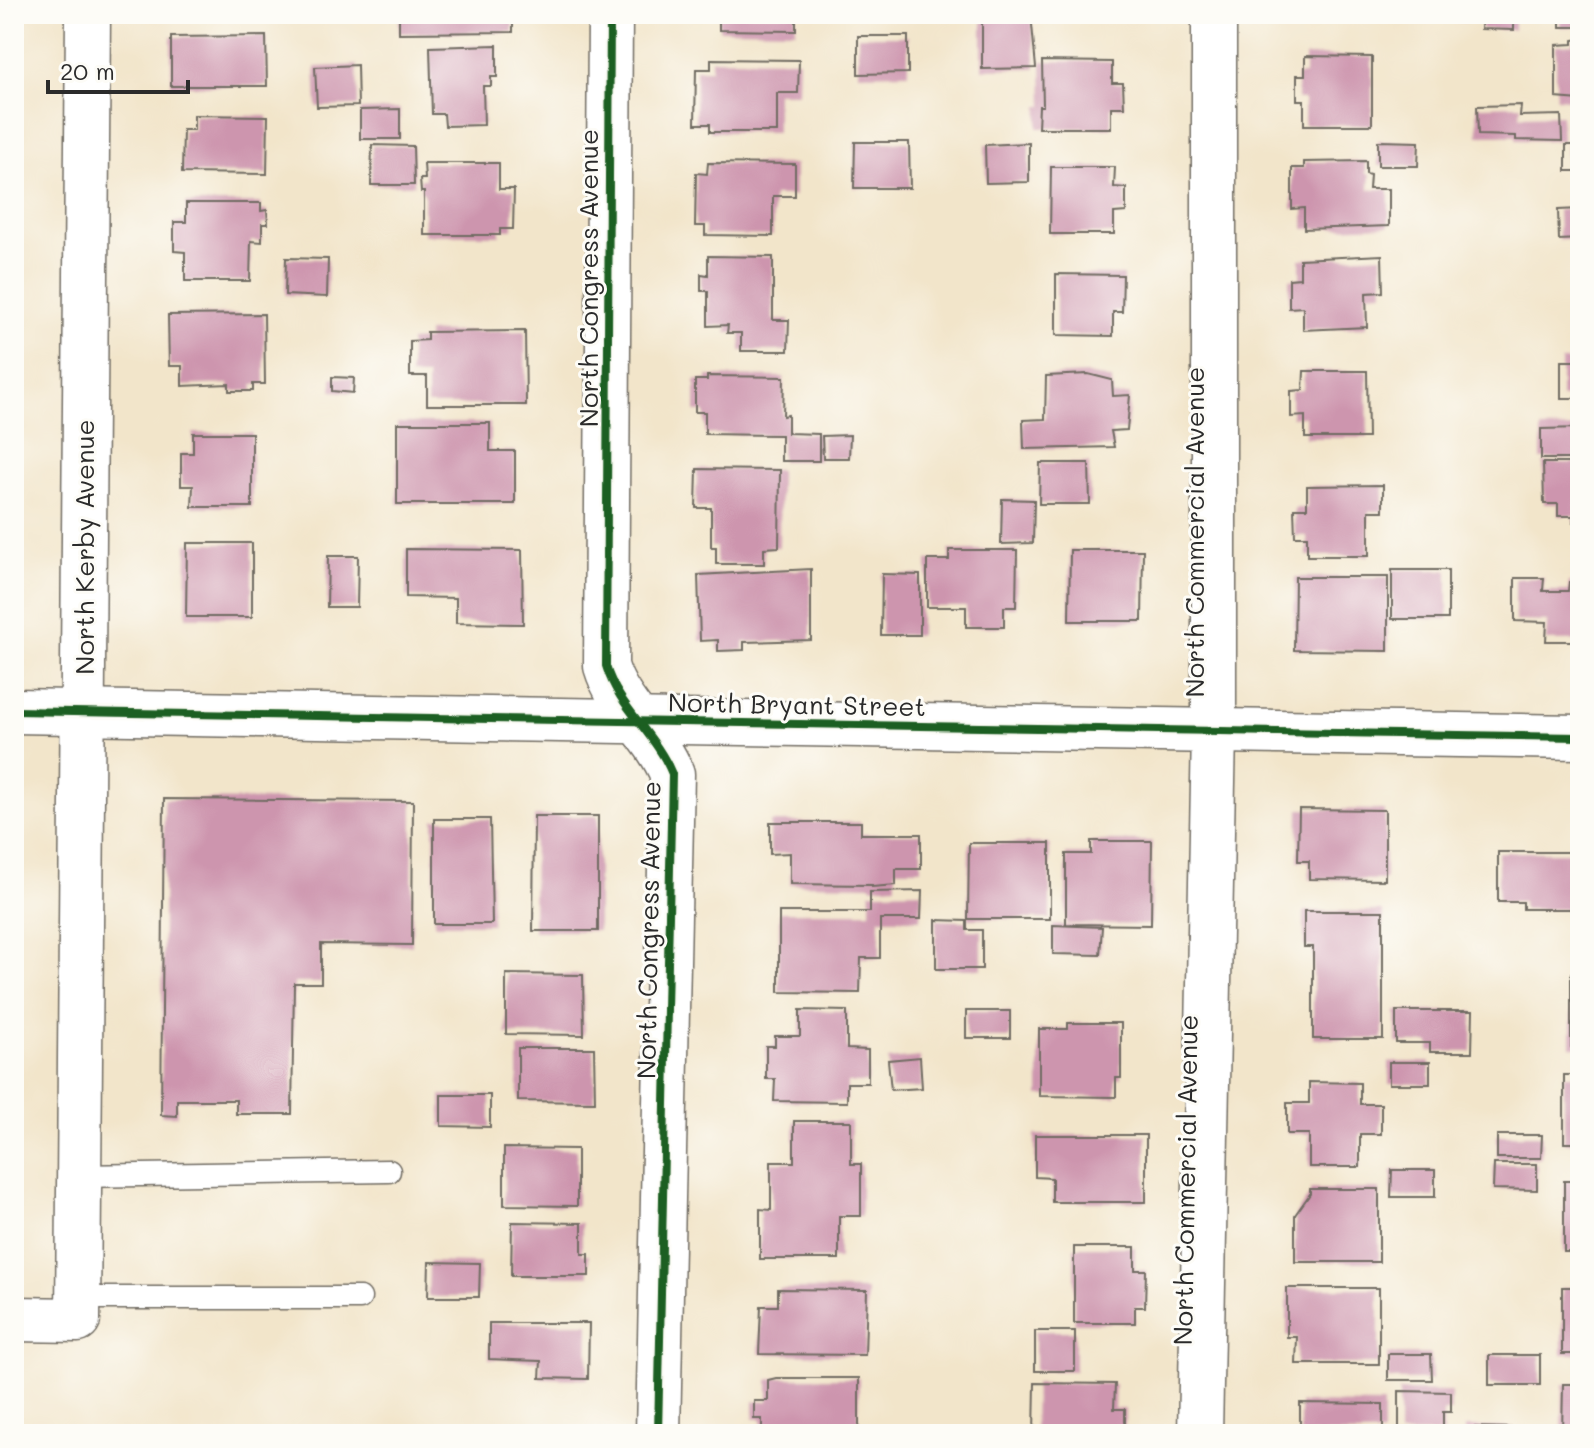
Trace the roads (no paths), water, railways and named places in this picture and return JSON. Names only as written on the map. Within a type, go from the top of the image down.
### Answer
[{"type":"street","name":"North Kerby Avenue","points":[[78,1309],[88,14]]},
{"type":"street","name":"North Congress Avenue","points":[[610,14],[606,666],[612,685],[665,756],[672,774],[658,1434]]},
{"type":"street","name":"North Commercial Avenue","points":[[1200,1434],[1214,732],[1214,14]]},
{"type":"street","name":"North Bryant Street","points":[[14,711],[1580,737]]},
{"type":"street","points":[[14,1319],[78,1309]]},
{"type":"lane","points":[[79,1176],[389,1171]]},
{"type":"lane","points":[[78,1309],[360,1298]]}]
